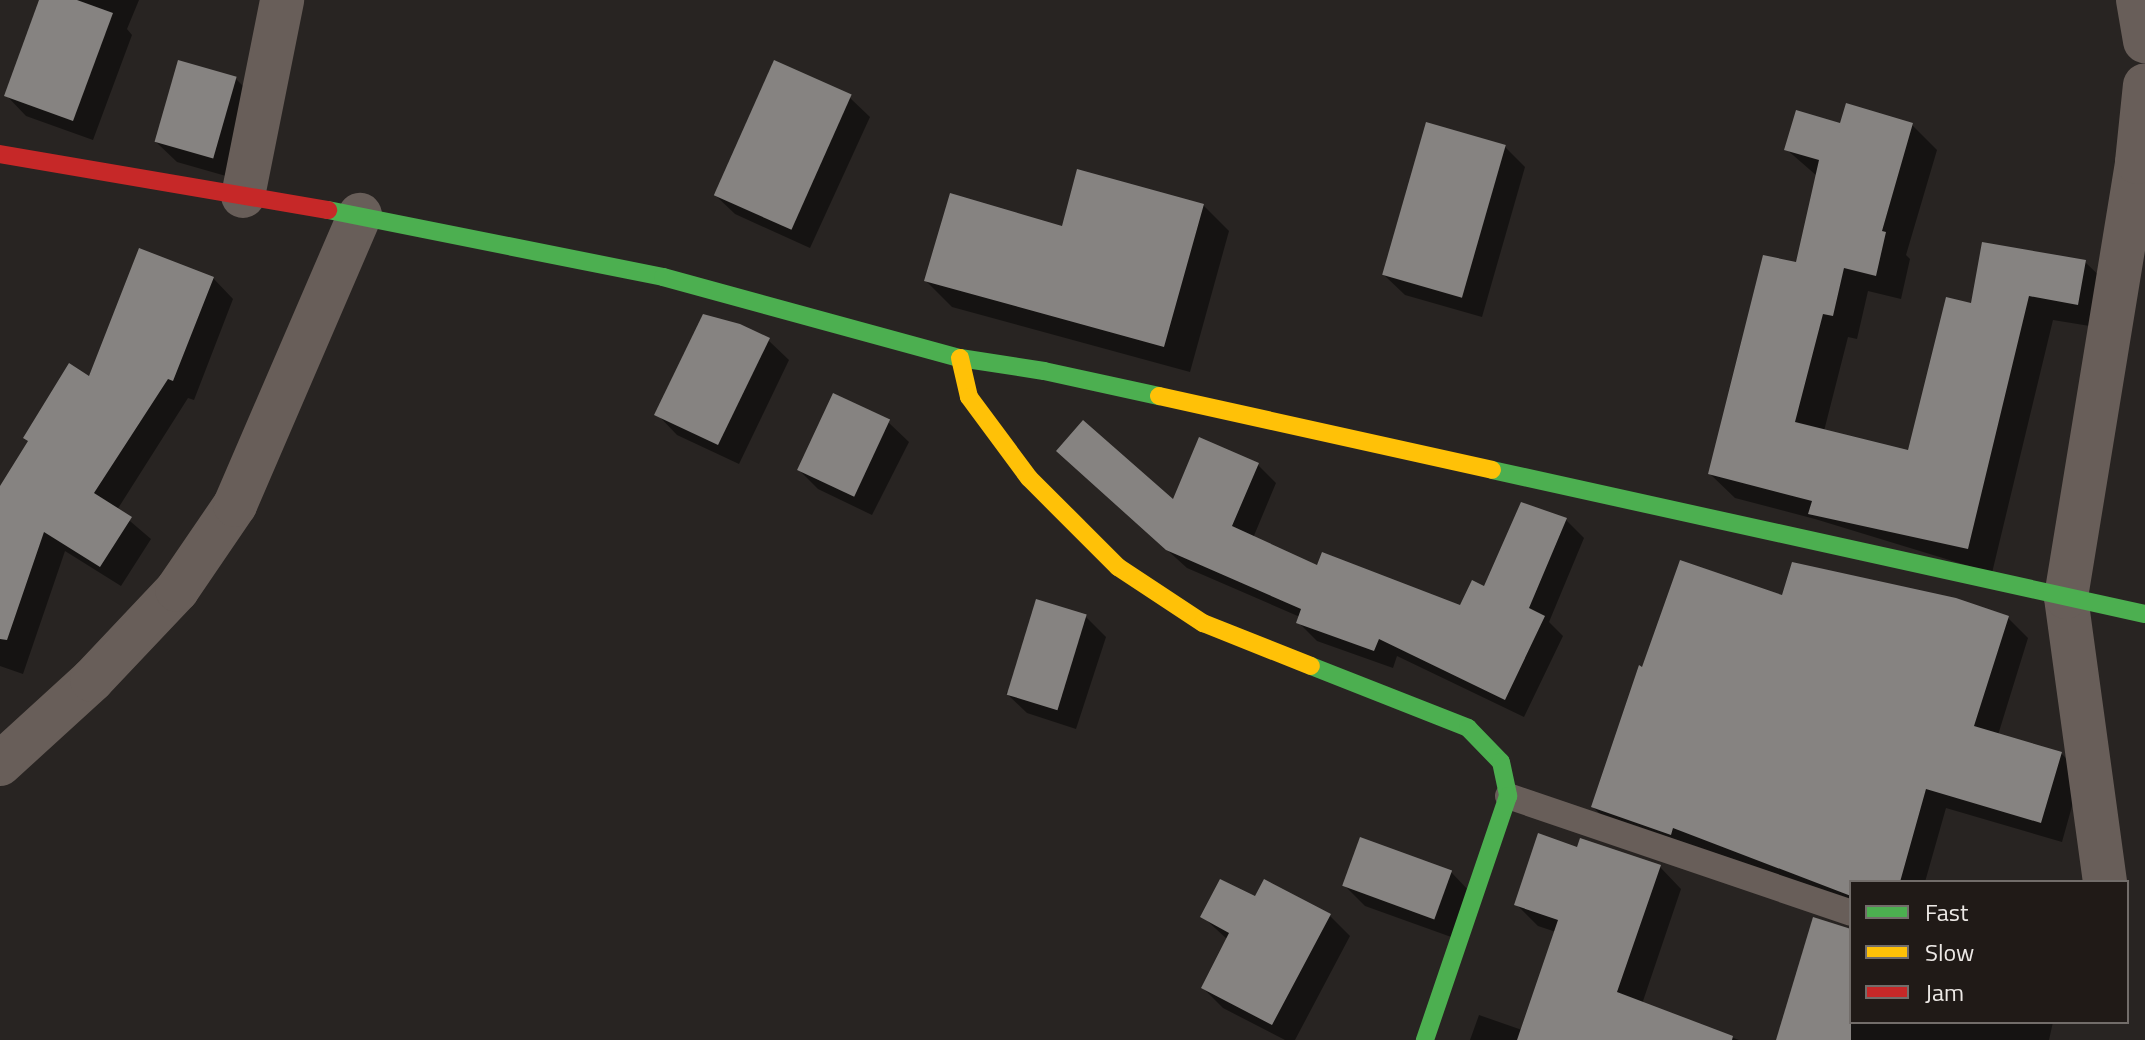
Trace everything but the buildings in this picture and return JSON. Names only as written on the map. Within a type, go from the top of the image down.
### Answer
[{"type":"street","points":[[243,196],[282,0]]},
{"type":"street","points":[[2138,0],[2145,41]]},
{"type":"street","points":[[2105,880],[2066,597],[2137,162],[2145,85]]},
{"type":"street","points":[[0,154],[360,215],[663,277],[960,358],[1044,371],[2145,614]]},
{"type":"street","points":[[0,764],[92,680],[177,590],[235,505],[360,215]]},
{"type":"street","points":[[960,358],[969,397],[1029,478],[1118,567],[1203,623],[1468,728],[1501,762],[1508,796],[1425,1040]]},
{"type":"lane","points":[[1508,796],[1849,912]]},
{"type":"traffic: fast","points":[[328,210],[663,277],[960,358],[1044,371],[1159,396]]},
{"type":"traffic: fast","points":[[1492,470],[2145,614]]},
{"type":"traffic: fast","points":[[1311,666],[1468,728],[1501,762],[1508,796],[1425,1040]]},
{"type":"traffic: slow","points":[[960,358],[969,397],[1029,478],[1118,567],[1203,623],[1311,666]]},
{"type":"traffic: slow","points":[[1159,396],[1492,470]]},
{"type":"traffic: jam","points":[[0,154],[328,210]]}]
